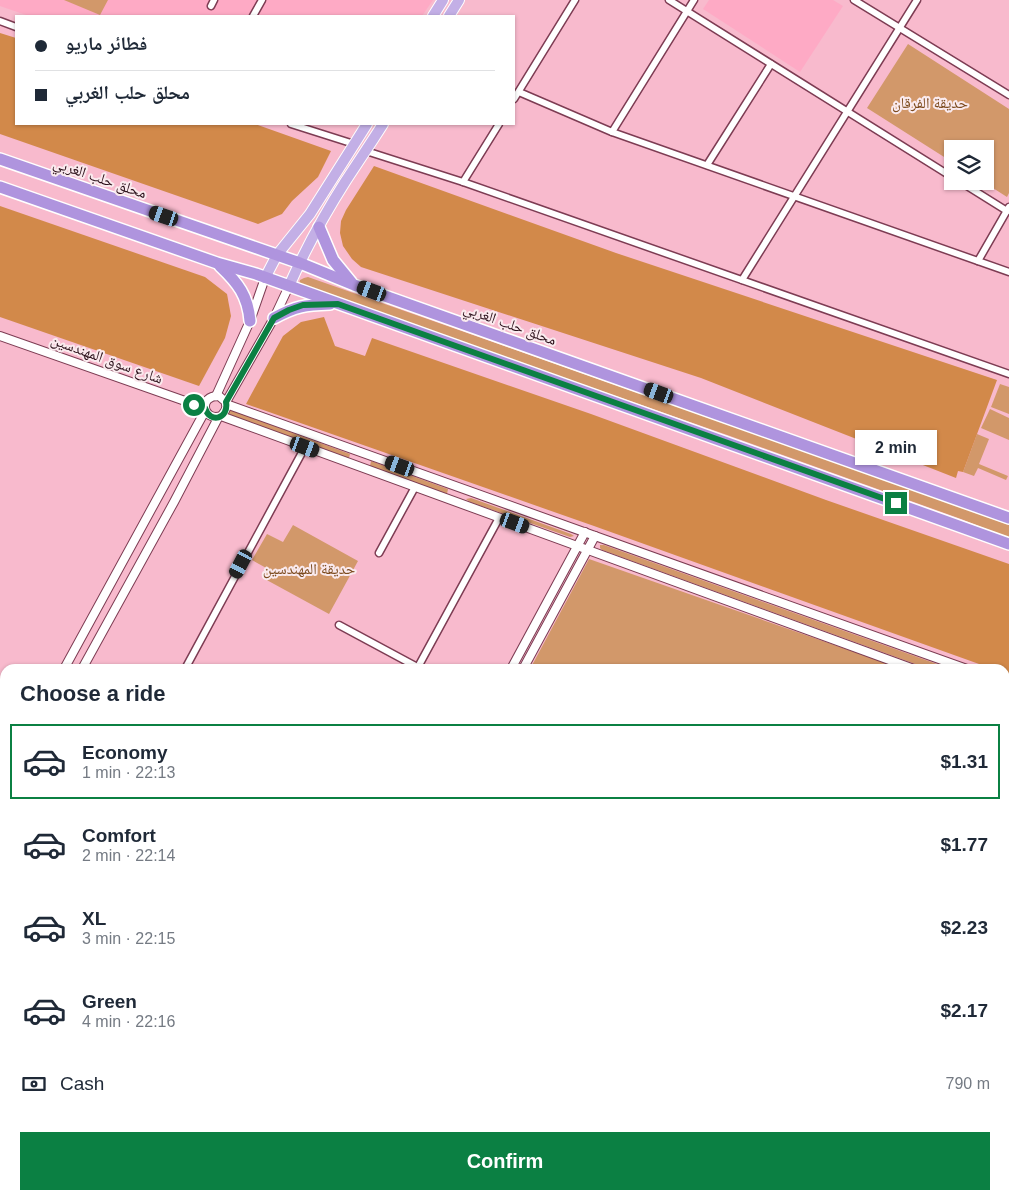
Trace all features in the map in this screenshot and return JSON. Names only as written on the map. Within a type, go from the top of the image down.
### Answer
[{"type":"highway","name":"محلق حلب الغربي","points":[[0,159],[300,263],[354,285],[1009,518]]},
{"type":"highway","points":[[0,187],[217,263],[289,286],[1009,544]]},
{"type":"highway","points":[[319,227],[333,260],[354,285]]},
{"type":"highway","points":[[217,263],[230,275],[244,295],[250,321]]},
{"type":"highway","points":[[274,318],[303,305],[338,304]]},
{"type":"main road","points":[[434,15],[443,0]]},
{"type":"main road","points":[[450,15],[459,0]]},
{"type":"main road","points":[[265,278],[277,255],[310,214],[366,125]]},
{"type":"main road","points":[[289,286],[344,183],[382,125]]},
{"type":"street","points":[[254,15],[262,0]]},
{"type":"street","points":[[515,97],[575,0]]},
{"type":"street","points":[[669,0],[944,172]]},
{"type":"street","points":[[612,132],[694,0]]},
{"type":"street","points":[[854,0],[1009,95]]},
{"type":"street","points":[[742,280],[917,0]]},
{"type":"street","points":[[0,21],[15,27]]},
{"type":"street","points":[[707,165],[771,64]]},
{"type":"street","points":[[518,92],[612,132],[1009,272]]},
{"type":"street","points":[[294,125],[354,144]]},
{"type":"street","points":[[463,182],[498,125]]},
{"type":"street","points":[[366,151],[463,182],[1009,374]]},
{"type":"street","points":[[975,190],[1008,209],[978,261]]},
{"type":"street","points":[[216,396],[250,321],[265,278]]},
{"type":"street","points":[[85,664],[219,417],[224,413],[226,403],[274,318],[289,286]]},
{"type":"street","name":"شارع سوق المهندسين","points":[[0,336],[205,410]]},
{"type":"street","points":[[67,664],[160,495],[205,410],[206,401],[216,396],[222,397],[226,403],[369,455],[953,664]]},
{"type":"street","points":[[205,410],[209,416],[219,417],[305,447],[900,664]]},
{"type":"street","points":[[188,664],[305,447]]},
{"type":"street","points":[[363,468],[369,455]]},
{"type":"street","points":[[379,553],[415,487]]},
{"type":"street","points":[[458,503],[464,489]]},
{"type":"street","points":[[160,495],[174,502]]},
{"type":"street","points":[[421,664],[499,518]]},
{"type":"street","points":[[514,664],[585,532]]},
{"type":"street","points":[[526,664],[595,536]]},
{"type":"street","points":[[96,611],[109,619]]},
{"type":"street","points":[[339,624],[412,664]]},
{"type":"shaded area","points":[[0,0],[433,0],[423,15],[26,15],[0,6]]},
{"type":"shaded area","points":[[709,0],[833,0],[843,6],[800,72],[703,9]]},
{"type":"shaded area","points":[[0,33],[15,38],[15,125],[258,125],[331,151],[318,177],[292,201],[282,214],[258,224],[0,134]]},
{"type":"shaded area","points":[[374,166],[616,253],[997,380],[963,472],[958,471],[956,478],[701,378],[361,267],[352,259],[343,246],[340,233],[341,221]]},
{"type":"shaded area","points":[[0,206],[205,277],[227,294],[231,316],[225,338],[199,386],[0,317]]},
{"type":"shaded area","points":[[324,317],[335,346],[365,356],[372,338],[591,414],[826,500],[1009,564],[1009,664],[979,664],[246,404],[283,336],[301,322]]},
{"type":"green space","points":[[64,0],[108,0],[100,15]]},
{"type":"green space","name":"حديقة الفرقان","points":[[908,44],[1009,109],[1009,193],[1007,197],[994,189],[994,140],[944,140],[944,157],[867,108]]},
{"type":"green space","points":[[308,277],[1009,525],[1009,538],[730,436],[299,284],[300,280]]},
{"type":"green space","points":[[1000,384],[1009,387],[1009,414],[991,407]]},
{"type":"green space","points":[[990,409],[1009,418],[1009,440],[981,428]]},
{"type":"green space","points":[[231,410],[350,454],[349,458],[228,414]]},
{"type":"green space","points":[[977,434],[989,439],[979,464],[1008,476],[1006,480],[978,468],[974,476],[963,472]]},
{"type":"green space","points":[[371,461],[448,489],[447,494],[370,466]]},
{"type":"green space","points":[[471,498],[574,536],[570,537],[466,499]]},
{"type":"green space","name":"حديقة المهندسين","points":[[293,525],[358,561],[329,614],[263,578],[268,569],[252,560],[267,534],[283,542]]},
{"type":"green space","points":[[600,545],[604,545],[937,664],[915,664],[600,548]]},
{"type":"green space","points":[[589,559],[888,664],[533,664]]},
{"type":"route","points":[[194,405],[205,408],[207,414],[215,418],[224,413],[226,402],[274,318],[303,305],[338,304],[896,503]]}]
